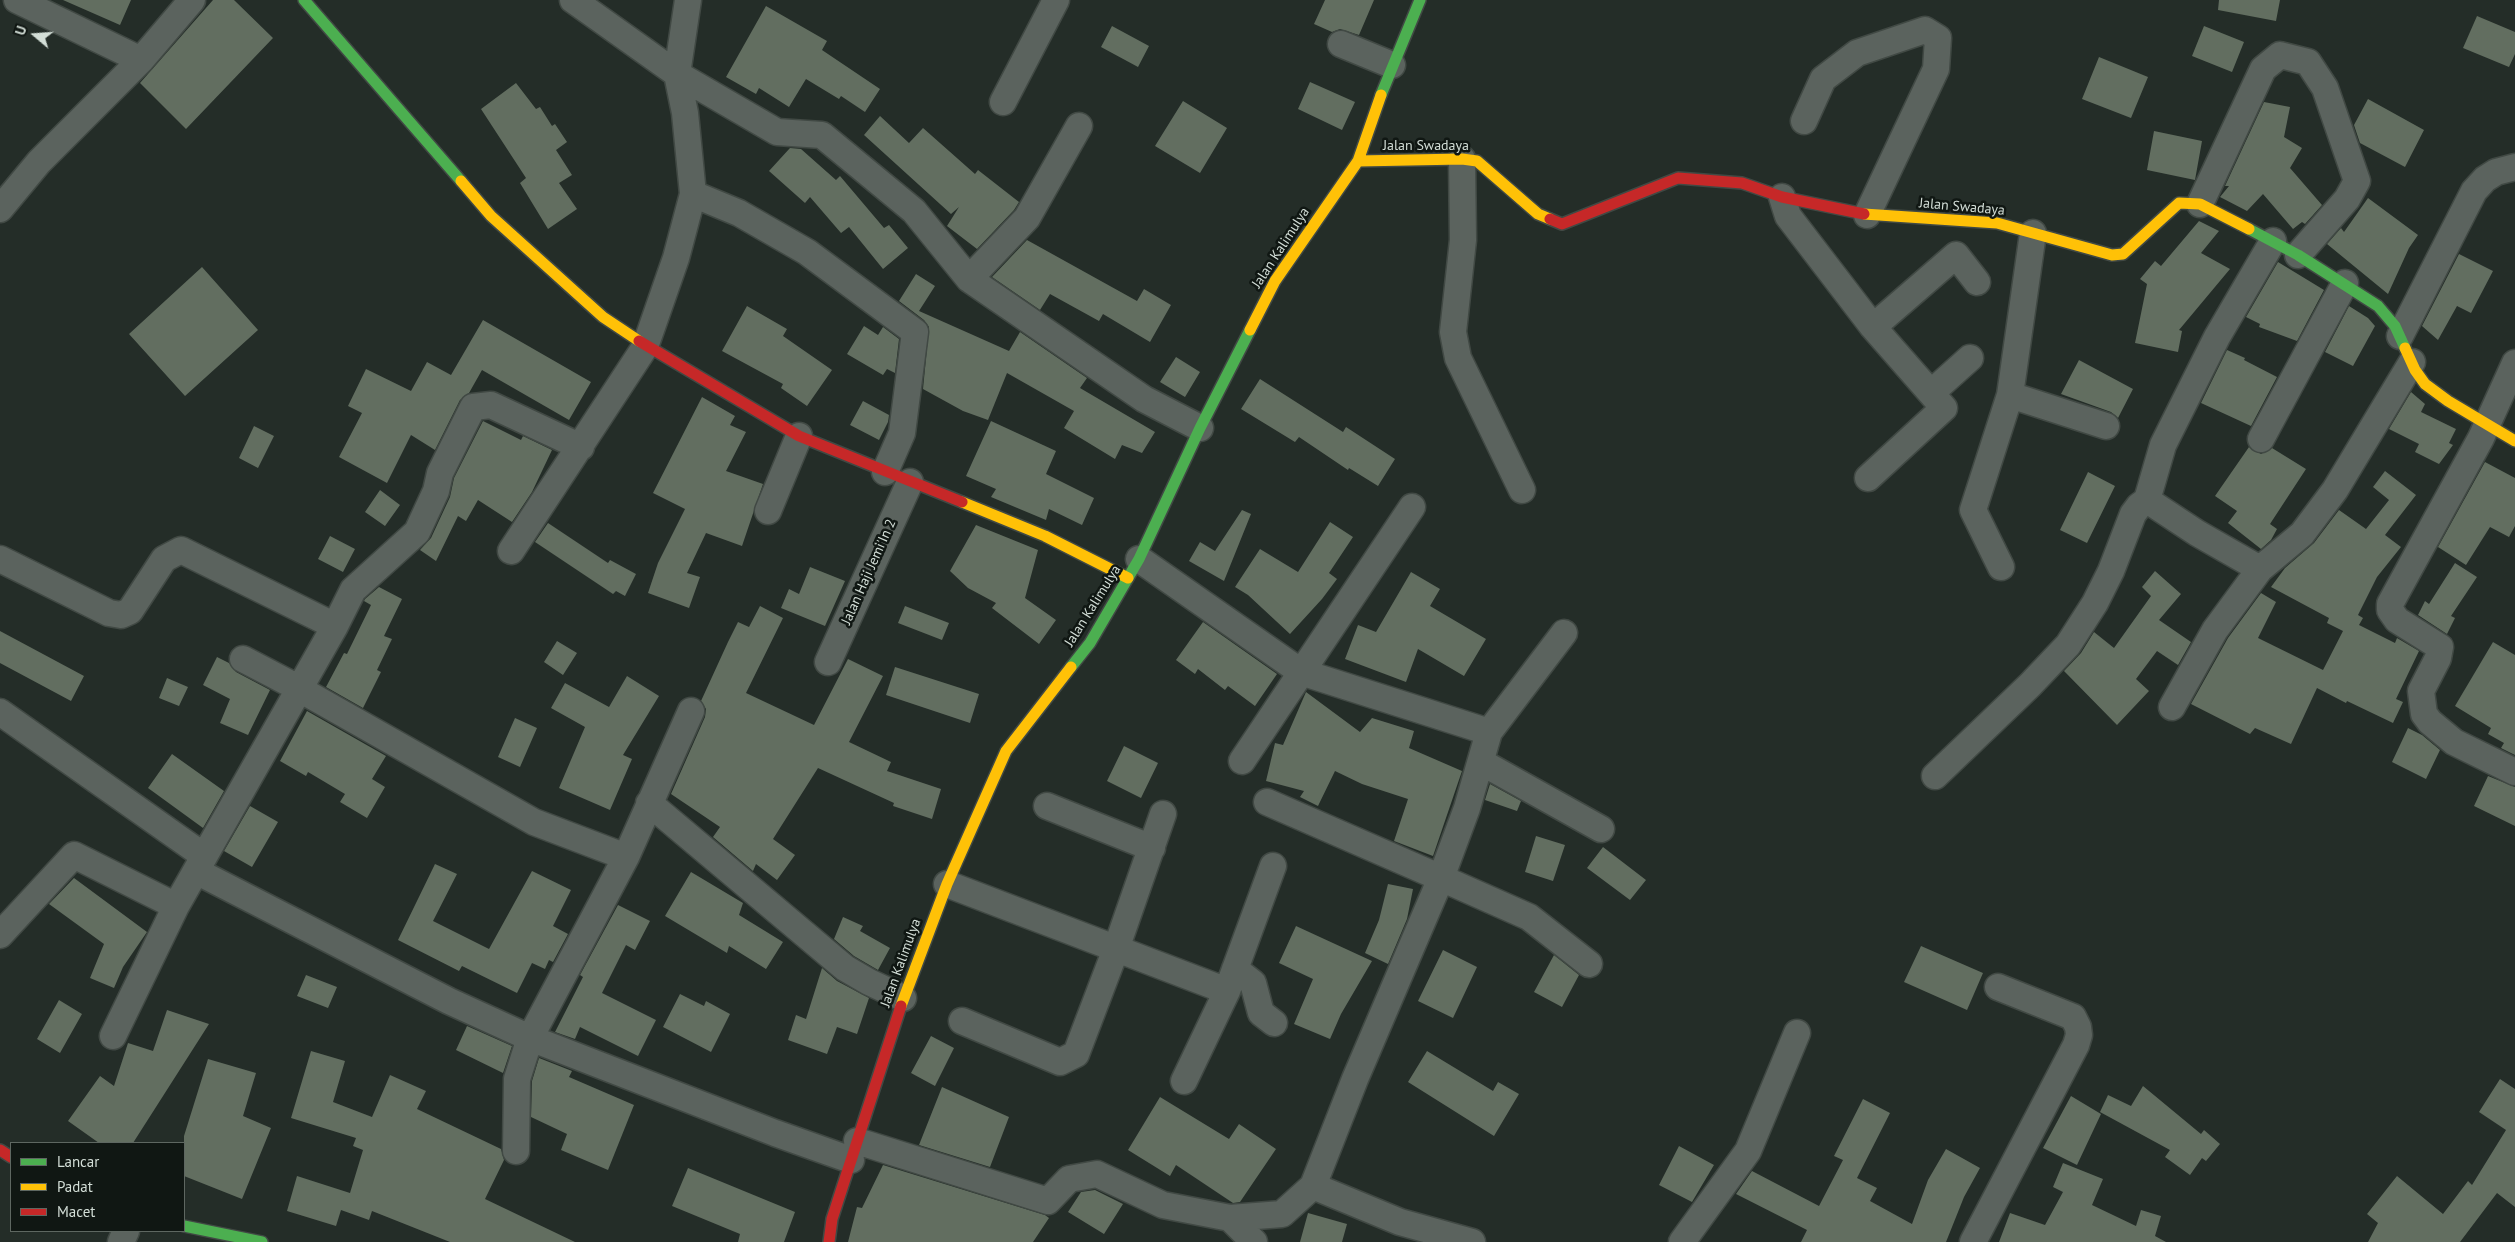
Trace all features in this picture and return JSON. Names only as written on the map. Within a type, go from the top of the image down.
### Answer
[{"type":"street","points":[[17,0],[141,60]]},
{"type":"street","points":[[0,209],[38,162],[141,60],[192,0]]},
{"type":"street","points":[[304,0],[492,216],[603,317],[645,347],[798,436],[1045,536],[1134,569],[1301,672],[1489,732]]},
{"type":"street","points":[[572,0],[678,74],[777,132],[822,135],[914,211],[969,280],[1144,400],[1200,428]]},
{"type":"street","points":[[511,551],[645,347],[676,258],[693,194],[686,113],[678,74],[688,0]]},
{"type":"street","points":[[1003,102],[1056,0]]},
{"type":"street","name":"Jalan Kalimulya","points":[[830,1242],[832,1219],[903,998],[947,884],[1006,751],[1090,643],[1134,569],[1200,428],[1275,281],[1358,161],[1392,65],[1420,0]]},
{"type":"street","points":[[1804,121],[1823,80],[1857,53],[1925,30],[1938,38],[1936,68],[1867,215]]},
{"type":"street","points":[[1341,44],[1392,65]]},
{"type":"street","points":[[2298,255],[2347,199],[2357,180],[2325,88],[2308,62],[2280,55],[2263,69],[2200,204],[2298,255],[2345,283],[2385,311],[2400,336],[2420,378],[2433,391],[2486,426],[2515,441]]},
{"type":"street","points":[[969,280],[1027,218],[1079,126]]},
{"type":"street","points":[[1462,159],[1463,240],[1453,332],[1458,358],[1522,490]]},
{"type":"street","name":"Jalan Swadaya","points":[[1358,161],[1462,159],[1477,161],[1538,214],[1562,224],[1678,178],[1742,183],[1782,197],[1867,215],[1997,223],[2088,250],[2112,255],[2123,254],[2179,203],[2200,204]]},
{"type":"street","points":[[2400,336],[2474,191],[2484,179],[2496,172],[2515,167]]},
{"type":"street","points":[[693,194],[739,213],[807,252],[915,332],[902,433],[885,472]]},
{"type":"street","points":[[1782,197],[1788,216],[1873,327],[1944,408],[1868,478]]},
{"type":"street","points":[[2001,567],[1972,510],[2010,395],[2033,233]]},
{"type":"street","points":[[1935,776],[2030,686],[2068,645],[2099,595],[2133,514],[2147,500],[2162,445],[2217,337],[2273,242]]},
{"type":"street","points":[[1873,327],[1956,255],[1977,282]]},
{"type":"street","points":[[2261,439],[2345,283]]},
{"type":"street","points":[[1931,393],[1970,358]]},
{"type":"street","points":[[2172,707],[2214,630],[2260,569],[2302,534],[2336,490],[2412,362]]},
{"type":"street","points":[[2515,363],[2457,484],[2390,604],[2390,610],[2397,620],[2440,647],[2438,658],[2421,691],[2424,714],[2430,722],[2454,742],[2515,772]]},
{"type":"street","points":[[2010,395],[2106,426]]},
{"type":"street","points":[[113,1036],[176,906],[301,690],[353,590],[417,532],[436,491],[440,473],[473,407],[491,405],[581,447]]},
{"type":"street","points":[[768,510],[798,436]]},
{"type":"street","name":"Jalan Haji Jemi'In 2","points":[[828,662],[910,482]]},
{"type":"street","points":[[2147,500],[2197,533],[2260,569]]},
{"type":"street","points":[[1242,761],[1412,507]]},
{"type":"street","points":[[0,559],[109,613],[121,615],[130,611],[164,559],[181,550],[335,626]]},
{"type":"street","points":[[0,712],[200,863],[448,1001],[530,1038],[775,1133],[854,1150],[1048,1201],[1069,1179],[1096,1174],[1163,1205],[1230,1218],[1282,1214],[1313,1186],[1359,1070],[1441,878],[1467,808],[1489,732],[1564,634]]},
{"type":"street","points":[[243,659],[534,822],[626,857]]},
{"type":"street","points":[[516,1151],[517,1079],[530,1038],[626,857],[691,710]]},
{"type":"street","points":[[1481,762],[1601,829]]},
{"type":"street","points":[[1267,802],[1529,917],[1588,964]]},
{"type":"street","points":[[650,803],[845,968],[903,998]]},
{"type":"street","points":[[1047,806],[1152,848]]},
{"type":"street","points":[[962,1021],[1060,1062],[1076,1054],[1116,949],[1163,814]]},
{"type":"street","points":[[0,935],[74,855],[176,906]]},
{"type":"street","points":[[1184,1081],[1231,980],[1274,866]]},
{"type":"street","points":[[947,884],[1116,949],[1231,980],[1253,983],[1261,1013],[1274,1023]]},
{"type":"street","points":[[1973,1242],[2076,1045],[2079,1035],[2078,1027],[2073,1018],[2055,1008],[1998,986]]},
{"type":"street","points":[[1682,1242],[1748,1151],[1797,1033]]},
{"type":"street","points":[[1313,1186],[1400,1222],[1472,1242]]},
{"type":"street","points":[[1230,1218],[1254,1242]]},
{"type":"street","points":[[185,1226],[262,1242]]},
{"type":"building","points":[[63,0],[131,0],[120,25]]},
{"type":"building","points":[[213,0],[234,0],[273,38],[186,129],[140,83]]},
{"type":"building","points":[[1325,0],[1374,0],[1359,35],[1340,29],[1332,32],[1314,24]]},
{"type":"building","points":[[2219,0],[2280,0],[2276,21],[2218,10]]},
{"type":"building","points":[[766,6],[827,41],[822,50],[880,89],[865,112],[841,96],[839,99],[806,79],[789,107],[759,88],[756,94],[726,77]]},
{"type":"building","points":[[2477,16],[2515,32],[2515,54],[2509,67],[2463,48]]},
{"type":"building","points":[[1112,26],[1149,46],[1138,67],[1101,47]]},
{"type":"building","points":[[2204,26],[2244,42],[2232,72],[2192,56]]},
{"type":"building","points":[[2099,57],[2148,77],[2131,118],[2082,99]]},
{"type":"building","points":[[1310,82],[1355,102],[1342,130],[1298,109]]},
{"type":"building","points":[[516,83],[536,109],[540,107],[552,126],[555,124],[567,142],[556,150],[572,175],[559,183],[577,209],[548,229],[520,183],[526,178],[481,109]]},
{"type":"building","points":[[2368,99],[2424,130],[2405,167],[2360,143],[2354,125]]},
{"type":"building","points":[[1183,101],[1227,128],[1200,173],[1155,146]]},
{"type":"building","points":[[2264,102],[2290,107],[2284,137],[2302,148],[2290,168],[2322,205],[2305,224],[2302,222],[2293,229],[2263,194],[2247,211],[2220,197],[2229,186],[2225,186]]},
{"type":"building","points":[[880,116],[909,143],[923,128],[975,174],[978,170],[1019,202],[1014,210],[977,249],[947,226],[959,207],[951,214],[864,135]]},
{"type":"building","points":[[2154,131],[2202,141],[2195,180],[2147,170]]},
{"type":"building","points":[[790,148],[801,149],[836,180],[840,176],[884,228],[889,225],[908,248],[883,269],[849,227],[841,233],[810,197],[805,203],[769,171]]},
{"type":"building","points":[[2368,198],[2418,235],[2409,248],[2388,294],[2327,244],[2341,228],[2344,232]]},
{"type":"building","points":[[2199,221],[2219,231],[2201,253],[2230,269],[2179,330],[2182,331],[2178,352],[2135,343],[2147,284],[2140,279],[2155,261],[2161,266]]},
{"type":"building","points":[[1027,240],[1137,301],[1144,289],[1171,305],[1150,342],[1103,314],[1099,321],[1050,294],[1040,310],[992,277]]},
{"type":"building","points":[[2459,254],[2493,271],[2471,313],[2457,306],[2438,340],[2422,326]]},
{"type":"building","points":[[2278,262],[2324,290],[2297,341],[2259,327],[2260,324],[2246,317]]},
{"type":"building","points":[[202,267],[258,330],[185,396],[129,334]]},
{"type":"building","points":[[916,274],[935,286],[919,311],[1009,351],[1020,332],[1087,378],[1080,388],[1155,432],[1142,453],[1122,445],[1115,459],[1064,428],[1074,411],[1007,373],[988,420],[963,411],[923,389],[929,327],[924,320],[899,301]]},
{"type":"building","points":[[747,306],[787,329],[783,336],[832,370],[807,406],[781,388],[783,384],[722,351]]},
{"type":"building","points":[[2349,306],[2368,318],[2375,326],[2353,366],[2325,352]]},
{"type":"building","points":[[483,320],[591,382],[569,420],[482,370],[469,393],[460,400],[435,450],[411,435],[387,483],[339,457],[362,413],[348,406],[366,369],[411,391],[427,362],[451,375]]},
{"type":"building","points":[[864,326],[878,335],[883,327],[899,339],[895,373],[887,369],[883,375],[847,354]]},
{"type":"building","points":[[2227,350],[2245,358],[2244,360],[2277,377],[2251,426],[2201,403]]},
{"type":"building","points":[[1176,357],[1200,372],[1185,397],[1160,382]]},
{"type":"building","points":[[2079,360],[2133,389],[2118,418],[2111,412],[2061,394]]},
{"type":"building","points":[[1260,379],[1343,432],[1346,427],[1395,459],[1378,486],[1349,468],[1348,470],[1299,437],[1295,442],[1241,409]]},
{"type":"building","points":[[2411,392],[2425,404],[2421,412],[2456,429],[2449,443],[2453,445],[2439,464],[2415,452],[2419,444],[2389,429]]},
{"type":"building","points":[[702,397],[735,416],[730,425],[746,432],[726,471],[763,484],[742,546],[706,533],[687,573],[700,577],[689,608],[648,593],[658,563],[685,509],[653,493]]},
{"type":"building","points":[[863,401],[889,415],[888,422],[879,440],[850,425]]},
{"type":"building","points":[[483,421],[521,440],[523,436],[552,450],[532,492],[512,522],[478,500],[466,521],[458,516],[436,561],[420,550],[431,538],[450,497],[454,478]]},
{"type":"building","points":[[991,421],[1056,451],[1046,474],[1094,498],[1082,525],[1049,509],[1046,520],[991,497],[996,489],[966,476]]},
{"type":"building","points":[[254,426],[274,436],[258,468],[239,458]]},
{"type":"building","points":[[2249,447],[2261,454],[2272,448],[2306,469],[2270,524],[2277,529],[2271,540],[2261,549],[2228,523],[2237,511],[2215,496]]},
{"type":"building","points":[[2485,462],[2515,478],[2515,526],[2509,537],[2490,527],[2466,565],[2438,547]]},
{"type":"building","points":[[2385,471],[2416,495],[2385,535],[2401,547],[2377,577],[2358,615],[2363,618],[2359,625],[2395,643],[2397,638],[2419,651],[2396,699],[2403,702],[2393,723],[2317,688],[2291,744],[2255,728],[2250,734],[2191,704],[2228,638],[2261,593],[2276,602],[2258,638],[2323,670],[2343,631],[2327,623],[2329,618],[2271,587],[2285,568],[2314,543],[2339,510],[2366,529],[2389,500],[2373,487]]},
{"type":"building","points":[[2088,472],[2115,486],[2087,543],[2060,530]]},
{"type":"building","points":[[380,490],[400,505],[385,526],[365,512]]},
{"type":"building","points":[[1242,510],[1251,514],[1224,581],[1189,561],[1200,542],[1215,551]]},
{"type":"building","points":[[1330,522],[1353,537],[1329,573],[1337,579],[1322,599],[1290,634],[1248,595],[1235,587],[1260,549],[1298,572]]},
{"type":"building","points":[[548,523],[608,563],[610,560],[636,574],[625,596],[616,591],[613,594],[535,542]]},
{"type":"building","points":[[976,525],[1038,550],[1025,598],[1056,620],[1039,644],[992,608],[996,603],[968,588],[950,571]]},
{"type":"building","points":[[330,536],[355,549],[343,572],[318,559]]},
{"type":"building","points":[[2455,563],[2477,577],[2451,616],[2455,618],[2447,634],[2418,615],[2425,601],[2429,604]]},
{"type":"building","points":[[810,567],[845,581],[825,626],[781,608],[789,589],[799,594]]},
{"type":"building","points":[[2155,571],[2181,594],[2159,620],[2191,642],[2178,665],[2157,651],[2136,679],[2149,691],[2117,725],[2064,671],[2081,653],[2094,632],[2114,648],[2151,596],[2142,587]]},
{"type":"building","points":[[1411,572],[1440,589],[1430,606],[1486,639],[1464,676],[1418,649],[1406,682],[1345,659],[1358,625],[1376,632]]},
{"type":"building","points":[[379,587],[402,599],[384,636],[392,639],[377,670],[381,672],[363,708],[326,687],[344,653],[347,654],[371,605],[364,601],[365,599]]},
{"type":"building","points":[[760,606],[783,618],[746,693],[814,725],[848,659],[883,676],[849,742],[891,762],[887,771],[941,789],[932,819],[893,806],[894,803],[818,768],[773,839],[795,855],[777,880],[756,864],[753,871],[713,837],[720,827],[671,794],[705,717],[706,709],[701,701],[728,642],[738,622],[749,627]]},
{"type":"building","points":[[905,606],[949,623],[942,640],[898,623]]},
{"type":"building","points":[[1203,622],[1277,674],[1255,706],[1228,686],[1225,690],[1198,669],[1195,674],[1176,660]]},
{"type":"building","points":[[0,631],[84,676],[71,701],[0,663]]},
{"type":"building","points":[[557,641],[577,653],[563,675],[544,662]]},
{"type":"building","points":[[2493,642],[2515,655],[2515,755],[2501,748],[2504,743],[2488,734],[2491,728],[2455,706]]},
{"type":"building","points":[[217,657],[229,663],[236,672],[270,690],[248,735],[220,723],[230,699],[203,685]]},
{"type":"building","points":[[895,667],[979,694],[970,723],[886,695]]},
{"type":"building","points":[[627,676],[659,696],[623,755],[632,759],[610,810],[559,788],[585,727],[551,708],[565,683],[609,707]]},
{"type":"building","points":[[167,678],[188,687],[179,706],[159,698]]},
{"type":"building","points":[[1306,692],[1360,732],[1372,718],[1414,731],[1409,748],[1462,771],[1433,856],[1394,841],[1408,799],[1362,784],[1335,771],[1318,806],[1300,797],[1304,791],[1266,781],[1275,743],[1283,745]]},
{"type":"building","points":[[307,711],[386,756],[372,779],[385,787],[367,818],[340,802],[345,794],[308,772],[306,776],[280,761]]},
{"type":"building","points":[[515,718],[537,728],[520,767],[498,757]]},
{"type":"building","points":[[2408,728],[2422,735],[2440,750],[2426,779],[2392,762]]},
{"type":"building","points":[[1124,746],[1158,763],[1141,798],[1107,781]]},
{"type":"building","points":[[172,754],[224,791],[203,828],[148,788]]},
{"type":"building","points":[[2488,776],[2515,787],[2515,826],[2474,806]]},
{"type":"building","points":[[1490,784],[1521,801],[1517,811],[1485,800]]},
{"type":"building","points":[[250,806],[278,822],[252,867],[224,851]]},
{"type":"building","points":[[1536,836],[1565,845],[1553,881],[1525,872]]},
{"type":"building","points":[[1603,847],[1646,880],[1630,900],[1587,868]]},
{"type":"building","points":[[435,864],[457,874],[433,921],[489,949],[532,871],[571,890],[553,926],[568,934],[553,962],[549,960],[545,969],[532,963],[517,993],[462,966],[459,971],[398,940]]},
{"type":"building","points":[[691,872],[743,903],[739,915],[783,942],[766,969],[729,946],[727,953],[665,916]]},
{"type":"building","points":[[74,878],[147,932],[123,967],[114,988],[90,978],[104,944],[49,904]]},
{"type":"building","points":[[1388,884],[1413,889],[1407,919],[1388,964],[1365,953],[1379,920]]},
{"type":"building","points":[[618,905],[650,921],[635,950],[626,945],[602,993],[656,1020],[638,1056],[580,1027],[575,1039],[555,1032],[583,977],[580,975]]},
{"type":"building","points":[[843,917],[863,926],[860,931],[890,948],[878,970],[854,956],[834,939]]},
{"type":"building","points":[[1296,926],[1372,961],[1341,1014],[1330,1039],[1294,1024],[1313,979],[1279,963]]},
{"type":"building","points":[[1921,946],[1983,973],[1967,1010],[1904,982]]},
{"type":"building","points":[[1443,950],[1477,967],[1453,1018],[1418,1001]]},
{"type":"building","points":[[1554,955],[1579,975],[1562,1007],[1534,992]]},
{"type":"building","points":[[822,968],[837,981],[869,998],[857,1034],[837,1027],[827,1054],[788,1040],[796,1015],[806,1019]]},
{"type":"building","points":[[306,975],[337,987],[328,1008],[297,996]]},
{"type":"building","points":[[680,994],[704,1006],[706,1001],[730,1014],[711,1052],[663,1027]]},
{"type":"building","points":[[59,1000],[82,1014],[60,1053],[37,1039]]},
{"type":"building","points":[[167,1010],[209,1024],[134,1142],[98,1142],[68,1121],[100,1076],[114,1086],[128,1043],[153,1051]]},
{"type":"building","points":[[467,1026],[512,1046],[503,1073],[456,1050]]},
{"type":"building","points":[[931,1036],[954,1048],[935,1086],[911,1073]]},
{"type":"building","points":[[311,1051],[345,1061],[333,1102],[372,1117],[390,1075],[426,1091],[417,1109],[501,1149],[504,1160],[485,1199],[575,1242],[450,1242],[372,1211],[369,1220],[341,1210],[336,1226],[287,1211],[297,1176],[350,1193],[363,1150],[353,1146],[356,1138],[291,1118]]},
{"type":"building","points":[[1427,1051],[1493,1091],[1498,1082],[1519,1094],[1494,1136],[1408,1082]]},
{"type":"building","points":[[539,1058],[572,1071],[569,1077],[634,1105],[608,1170],[561,1150],[567,1134],[531,1117],[532,1081]]},
{"type":"building","points":[[208,1059],[256,1073],[243,1116],[271,1128],[242,1199],[185,1176],[184,1136]]},
{"type":"building","points":[[2500,1079],[2515,1089],[2515,1207],[2497,1193],[2460,1242],[2368,1242],[2378,1223],[2367,1214],[2397,1176],[2443,1214],[2468,1181],[2472,1185],[2506,1130],[2479,1112]]},
{"type":"building","points":[[2143,1086],[2201,1134],[2204,1130],[2220,1144],[2206,1161],[2202,1158],[2190,1175],[2165,1157],[2170,1150],[2100,1112],[2108,1095],[2131,1106]]},
{"type":"building","points":[[942,1087],[1009,1117],[990,1167],[919,1145]]},
{"type":"building","points":[[2071,1096],[2101,1114],[2077,1165],[2043,1148]]},
{"type":"building","points":[[1160,1097],[1229,1139],[1239,1124],[1276,1149],[1240,1202],[1233,1203],[1176,1165],[1170,1176],[1128,1150]]},
{"type":"building","points":[[1863,1099],[1890,1113],[1857,1178],[1877,1188],[1870,1201],[1912,1224],[1928,1180],[1946,1149],[1980,1168],[1964,1197],[1946,1242],[1801,1242],[1807,1230],[1736,1194],[1752,1171],[1819,1206],[1843,1160],[1834,1156]]},
{"type":"building","points":[[1679,1146],[1714,1165],[1692,1202],[1659,1185]]},
{"type":"building","points":[[2063,1163],[2103,1179],[2092,1205],[2136,1226],[2141,1210],[2161,1216],[2155,1236],[2166,1242],[1999,1242],[2010,1213],[2045,1225],[2063,1192],[2053,1187]]},
{"type":"building","points":[[883,1165],[1045,1215],[1049,1218],[1033,1242],[848,1242],[857,1207],[862,1208]]},
{"type":"building","points":[[688,1168],[795,1212],[784,1242],[738,1242],[740,1234],[672,1206]]},
{"type":"building","points":[[1095,1190],[1123,1204],[1104,1234],[1068,1212],[1081,1192]]},
{"type":"building","points":[[1308,1213],[1347,1224],[1342,1242],[1300,1242]]},
{"type":"traffic: fast","points":[[304,0],[461,181]]},
{"type":"traffic: fast","points":[[1381,95],[1420,0]]},
{"type":"traffic: fast","points":[[2249,229],[2298,255],[2378,306],[2395,326],[2405,348]]},
{"type":"traffic: fast","points":[[1071,667],[1090,643],[1139,559],[1200,428],[1250,330]]},
{"type":"traffic: fast","points":[[185,1226],[262,1242]]},
{"type":"traffic: slow","points":[[1250,330],[1275,281],[1358,161],[1381,95]]},
{"type":"traffic: slow","points":[[1358,161],[1462,159],[1477,161],[1538,214],[1550,219]]},
{"type":"traffic: slow","points":[[461,181],[491,216],[603,317],[639,341]]},
{"type":"traffic: slow","points":[[1864,214],[1997,223],[2112,255],[2123,254],[2179,203],[2200,204],[2249,229]]},
{"type":"traffic: slow","points":[[2405,348],[2415,370],[2425,384],[2448,401],[2515,441]]},
{"type":"traffic: slow","points":[[962,502],[1045,536],[1128,578]]},
{"type":"traffic: slow","points":[[901,1006],[947,884],[1006,751],[1071,667]]},
{"type":"traffic: jam","points":[[1550,219],[1562,224],[1678,178],[1742,183],[1782,197],[1864,214]]},
{"type":"traffic: jam","points":[[639,341],[799,436],[962,502]]},
{"type":"traffic: jam","points":[[829,1242],[832,1219],[901,1006]]},
{"type":"traffic: jam","points":[[0,1150],[10,1156]]}]
